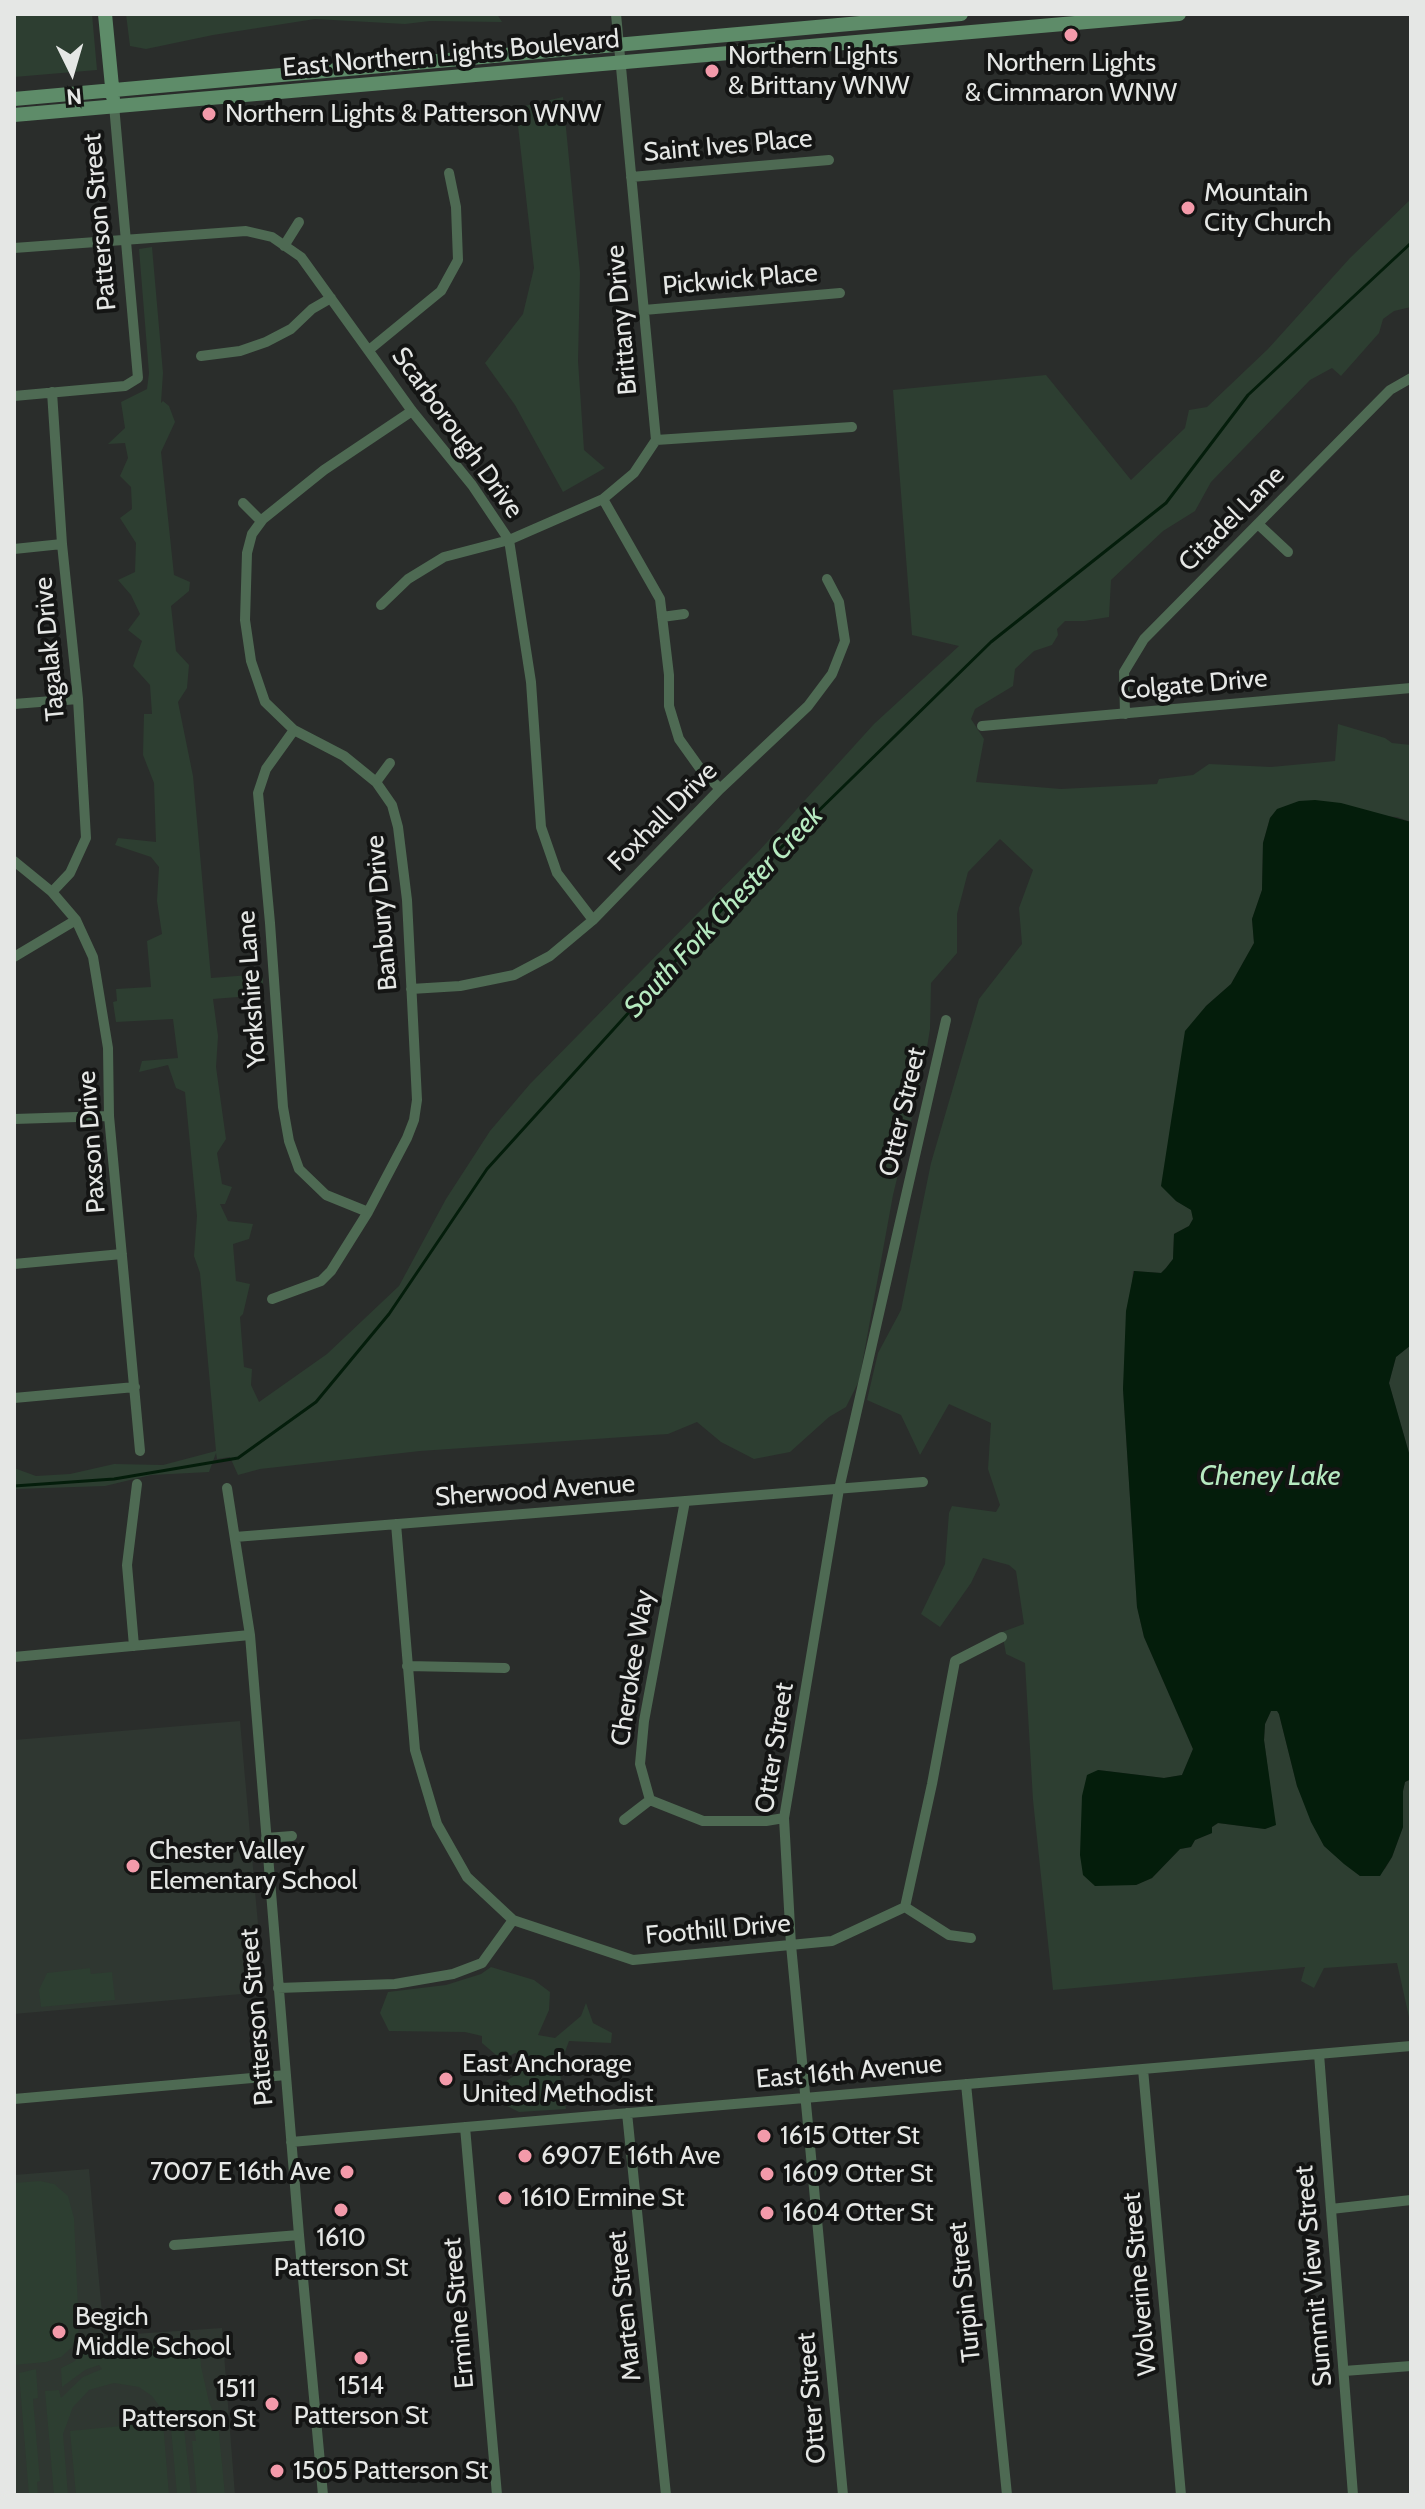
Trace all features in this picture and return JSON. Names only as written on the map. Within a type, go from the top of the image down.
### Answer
[{"type":"main road","name":"Patterson Street","points":[[105,14],[113,98]]},
{"type":"main road","name":"East Northern Lights Boulevard","points":[[14,115],[113,98],[619,45],[961,14]]},
{"type":"main road","name":"East Northern Lights Boulevard","points":[[14,99],[210,99],[1179,14]]},
{"type":"street","name":"Brittany Drive","points":[[616,14],[656,440]]},
{"type":"street","name":"Patterson Street","points":[[52,392],[125,386],[138,378],[113,98]]},
{"type":"street","name":"Saint Ives Place","points":[[631,177],[829,160]]},
{"type":"street","points":[[369,350],[441,291],[458,260],[456,207],[449,173]]},
{"type":"street","points":[[284,246],[299,222]]},
{"type":"street","name":"Scarborough Drive","points":[[14,248],[246,231],[272,237],[301,257],[412,411],[472,485],[509,540],[531,682],[541,827],[557,873],[593,920]]},
{"type":"street","name":"Pickwick Place","points":[[644,310],[840,293]]},
{"type":"street","points":[[201,356],[240,351],[266,342],[291,329],[312,309],[331,298]]},
{"type":"street","name":"Citadel Lane","points":[[1125,714],[1124,672],[1144,639],[1390,390],[1411,378]]},
{"type":"street","points":[[14,396],[52,392]]},
{"type":"street","name":"Tagalak Drive","points":[[52,392],[62,544],[78,699],[86,838],[70,873],[52,892]]},
{"type":"street","name":"Banbury Drive","points":[[272,1299],[321,1281],[331,1271],[368,1212],[414,1120],[417,1100],[407,900],[398,827],[392,805],[376,782],[344,756],[294,730],[265,702],[251,661],[245,620],[247,553],[252,534],[261,521],[324,470],[412,411]]},
{"type":"street","points":[[381,605],[408,579],[444,557],[509,540],[603,499],[634,473],[656,440],[852,427]]},
{"type":"street","points":[[603,499],[660,599],[669,675],[669,706],[679,739],[720,789]]},
{"type":"street","points":[[243,503],[261,521]]},
{"type":"street","points":[[1258,524],[1288,552]]},
{"type":"street","points":[[14,549],[62,544]]},
{"type":"street","name":"Foxhall Drive","points":[[411,989],[460,986],[514,975],[550,956],[593,920],[720,789],[808,706],[832,674],[845,641],[839,602],[827,579]]},
{"type":"street","points":[[662,617],[684,614]]},
{"type":"street","name":"Colgate Drive","points":[[982,726],[1411,688]]},
{"type":"street","points":[[14,704],[78,699]]},
{"type":"street","name":"Yorkshire Lane","points":[[294,730],[266,769],[258,793],[283,1107],[289,1141],[299,1169],[326,1195],[368,1212]]},
{"type":"street","points":[[376,782],[390,763]]},
{"type":"street","name":"Paxson Drive","points":[[14,861],[52,892],[76,920],[93,957],[108,1048],[109,1116],[140,1451]]},
{"type":"street","points":[[14,957],[76,920]]},
{"type":"street","name":"Otter Street","points":[[843,2495],[808,2098],[791,1945],[784,1818],[839,1489],[946,1020]]},
{"type":"street","points":[[14,1119],[109,1116]]},
{"type":"street","points":[[14,1264],[122,1254]]},
{"type":"street","points":[[14,1398],[135,1387]]},
{"type":"street","name":"Sherwood Avenue","points":[[235,1537],[923,1482]]},
{"type":"street","points":[[134,1646],[127,1565],[137,1484]]},
{"type":"street","name":"Patterson Street","points":[[227,1488],[250,1635],[323,2495]]},
{"type":"street","name":"Cherokee Way","points":[[650,1800],[640,1764],[644,1721],[685,1501]]},
{"type":"street","name":"Foothill Drive","points":[[396,1524],[415,1750],[437,1824],[467,1877],[513,1920],[633,1960],[832,1941],[905,1907]]},
{"type":"street","points":[[14,1657],[250,1635]]},
{"type":"street","points":[[971,1938],[949,1935],[905,1907],[955,1661],[1002,1637]]},
{"type":"street","points":[[407,1666],[505,1668]]},
{"type":"street","points":[[624,1820],[650,1800],[703,1821],[784,1818]]},
{"type":"street","points":[[266,1838],[292,1836]]},
{"type":"street","points":[[278,1988],[395,1984],[453,1974],[482,1963],[513,1920]]},
{"type":"street","name":"East 16th Avenue","points":[[291,2142],[1411,2046]]},
{"type":"street","name":"Summit View Street","points":[[1319,2054],[1353,2495]]},
{"type":"street","name":"Wolverine Street","points":[[1143,2069],[1181,2495]]},
{"type":"street","points":[[14,2099],[286,2075]]},
{"type":"street","name":"Turpin Street","points":[[966,2084],[1007,2495]]},
{"type":"street","name":"Marten Street","points":[[627,2113],[666,2495]]},
{"type":"street","name":"Ermine Street","points":[[465,2127],[497,2495]]},
{"type":"street","points":[[1331,2209],[1411,2200]]},
{"type":"street","points":[[174,2245],[299,2235]]},
{"type":"street","points":[[1344,2371],[1411,2366]]},
{"type":"shaded area","points":[[14,14],[92,14],[97,70],[14,77]]},
{"type":"shaded area","points":[[126,14],[497,14],[502,22],[430,21],[405,24],[315,19],[146,49],[130,46]]},
{"type":"shaded area","points":[[563,97],[580,273],[578,361],[584,450],[605,468],[563,492],[515,405],[485,363],[523,314],[534,268],[516,108]]},
{"type":"shaded area","points":[[1411,199],[1411,307],[1394,311],[1383,319],[1379,333],[1341,376],[1332,368],[1310,380],[1211,482],[1195,511],[1163,531],[1111,580],[1109,617],[1065,621],[1057,629],[1058,635],[1052,645],[1034,651],[1015,669],[1013,686],[975,709],[971,719],[984,739],[976,782],[1061,789],[1157,784],[1159,779],[1193,775],[1209,764],[1271,767],[1335,761],[1338,724],[1392,743],[1411,745],[1411,822],[1397,817],[1277,810],[1270,818],[1263,843],[1262,890],[1252,919],[1254,943],[1231,984],[1206,1006],[1176,1201],[1192,1210],[1193,1219],[1189,1226],[1174,1234],[1173,1259],[1161,1273],[1133,1271],[1123,1389],[1137,1607],[1144,1637],[1193,1749],[1182,1775],[1164,1778],[1098,1770],[1136,1885],[1152,1878],[1180,1849],[1191,1847],[1195,1840],[1212,1833],[1212,1827],[1218,1823],[1265,1829],[1275,1825],[1264,1740],[1265,1724],[1271,1711],[1278,1711],[1297,1786],[1324,1846],[1360,1876],[1385,1869],[1392,1857],[1403,1827],[1405,1782],[1411,1779],[1411,2026],[1397,1963],[1324,1968],[1314,1988],[1301,1981],[1305,1967],[1053,1990],[1033,1800],[1025,1663],[1006,1654],[1002,1632],[1024,1624],[1016,1571],[1009,1565],[983,1558],[971,1583],[940,1627],[921,1614],[945,1564],[952,1506],[996,1512],[1000,1505],[988,1469],[991,1423],[949,1404],[920,1455],[901,1415],[867,1400],[878,1353],[901,1310],[931,1163],[979,999],[1022,944],[1019,908],[1033,870],[1000,839],[968,872],[957,914],[957,953],[931,983],[930,1029],[923,1072],[893,1195],[859,1381],[846,1407],[829,1417],[790,1452],[754,1459],[721,1442],[697,1422],[668,1434],[420,1451],[260,1469],[238,1475],[230,1457],[217,1459],[216,1453],[209,1472],[151,1475],[105,1486],[14,1489],[14,1468],[36,1476],[70,1474],[114,1464],[163,1465],[216,1451],[200,1273],[194,1256],[197,1216],[185,1092],[176,1088],[168,1065],[139,1072],[142,1061],[178,1058],[173,1019],[116,1022],[113,1002],[117,1001],[116,989],[151,987],[147,941],[162,934],[157,901],[159,867],[151,857],[115,845],[118,838],[156,842],[154,783],[143,755],[144,714],[152,714],[150,685],[133,666],[142,641],[128,630],[140,614],[131,595],[118,580],[135,572],[136,543],[120,518],[132,509],[131,487],[120,476],[128,458],[125,443],[108,444],[125,428],[121,402],[147,389],[149,373],[139,249],[152,247],[163,373],[161,403],[163,401],[169,406],[175,422],[161,452],[174,575],[190,582],[189,591],[171,606],[176,651],[189,665],[187,688],[178,702],[193,776],[211,978],[263,974],[263,995],[213,999],[218,1036],[216,1067],[226,1139],[217,1153],[222,1184],[232,1187],[225,1204],[220,1204],[228,1221],[253,1224],[249,1239],[233,1244],[236,1281],[250,1284],[240,1317],[244,1367],[252,1369],[251,1385],[259,1402],[327,1354],[399,1286],[446,1199],[490,1131],[530,1084],[758,852],[874,724],[959,646],[912,635],[893,390],[1046,375],[1131,480],[1185,428],[1189,410],[1207,407],[1268,349],[1350,258]]},
{"type":"shaded area","points":[[1411,1345],[1411,1460],[1389,1383],[1396,1357]]},
{"type":"shaded area","name":"Chester Valley Elementary School","points":[[240,1721],[264,1992],[14,2014],[14,1740]]},
{"type":"shaded area","points":[[491,1967],[534,1980],[550,1992],[549,2010],[538,2035],[555,2038],[581,2016],[586,2003],[593,2023],[612,2033],[611,2043],[569,2041],[559,2068],[566,2109],[519,2112],[499,2102],[503,2083],[525,2069],[525,2056],[515,2053],[502,2060],[482,2043],[482,2036],[465,2032],[389,2031],[380,2013],[388,1992],[446,1985],[481,1974]]},
{"type":"shaded area","points":[[90,1968],[91,1974],[112,1972],[115,2000],[41,2007],[39,1990],[47,1973]]},
{"type":"shaded area","name":"Begich Middle School","points":[[89,2169],[104,2336],[222,2328],[235,2495],[14,2495],[14,2175]]},
{"type":"shaded area","points":[[40,2181],[54,2184],[68,2196],[74,2218],[79,2330],[72,2347],[61,2357],[46,2362],[14,2365],[14,2183]]},
{"type":"shaded area","points":[[199,2339],[209,2402],[218,2423],[225,2495],[197,2495],[192,2441],[196,2441],[194,2427],[184,2428],[191,2495],[177,2495],[171,2428],[166,2415],[152,2396],[139,2387],[114,2383],[89,2390],[73,2407],[63,2434],[68,2495],[54,2495],[45,2391],[59,2390],[61,2398],[83,2377],[102,2369],[99,2365],[85,2370],[62,2387],[61,2368],[75,2361],[84,2344],[162,2346]]},
{"type":"shaded area","points":[[36,2369],[38,2398],[33,2399],[40,2481],[37,2482],[38,2495],[29,2495],[19,2373]]},
{"type":"shaded area","points":[[163,2422],[169,2495],[76,2495],[70,2431]]},
{"type":"water","name":"Cheney Lake","points":[[1299,801],[1341,803],[1411,822],[1411,1345],[1396,1357],[1389,1383],[1411,1460],[1411,1779],[1405,1782],[1403,1791],[1403,1827],[1392,1857],[1380,1876],[1360,1876],[1344,1864],[1324,1846],[1311,1822],[1297,1786],[1279,1714],[1271,1711],[1265,1724],[1264,1740],[1276,1825],[1265,1829],[1218,1823],[1212,1827],[1212,1833],[1195,1840],[1191,1847],[1180,1849],[1152,1878],[1136,1885],[1095,1886],[1083,1875],[1080,1855],[1082,1796],[1087,1775],[1098,1770],[1164,1778],[1182,1775],[1193,1749],[1144,1637],[1137,1607],[1123,1389],[1126,1311],[1134,1271],[1161,1273],[1173,1259],[1174,1234],[1189,1226],[1193,1219],[1191,1210],[1161,1186],[1185,1031],[1206,1006],[1231,984],[1254,943],[1252,919],[1262,890],[1263,843],[1270,818],[1277,809]]},
{"type":"waterway","name":"South Fork Chester Creek","points":[[14,1486],[114,1479],[238,1458],[316,1402],[389,1314],[487,1169],[756,872],[991,642],[1166,503],[1248,395],[1411,243]]},
{"type":"place","name":"Northern Lights & Cimmaron WNW","points":[[1071,35]]},
{"type":"place","name":"Northern Lights & Brittany WNW","points":[[712,71]]},
{"type":"place","name":"Northern Lights & Patterson WNW","points":[[209,114]]},
{"type":"place","name":"Mountain City Church","points":[[1188,208]]},
{"type":"place","name":"Chester Valley Elementary School","points":[[133,1866]]},
{"type":"place","name":"East Anchorage United Methodist","points":[[446,2079]]},
{"type":"place","name":"1615 Otter St","points":[[764,2136]]},
{"type":"place","name":"6907 E 16th Ave","points":[[525,2156]]},
{"type":"place","name":"7007 E 16th Ave","points":[[347,2172]]},
{"type":"place","name":"1609 Otter St","points":[[767,2174]]},
{"type":"place","name":"1610 Ermine St","points":[[505,2198]]},
{"type":"place","name":"1610 Patterson St","points":[[341,2210]]},
{"type":"place","name":"1604 Otter St","points":[[767,2213]]},
{"type":"place","name":"Begich Middle School","points":[[59,2332]]},
{"type":"place","name":"1514 Patterson St","points":[[361,2358]]},
{"type":"place","name":"1511 Patterson St","points":[[272,2404]]},
{"type":"place","name":"1505 Patterson St","points":[[277,2471]]}]
